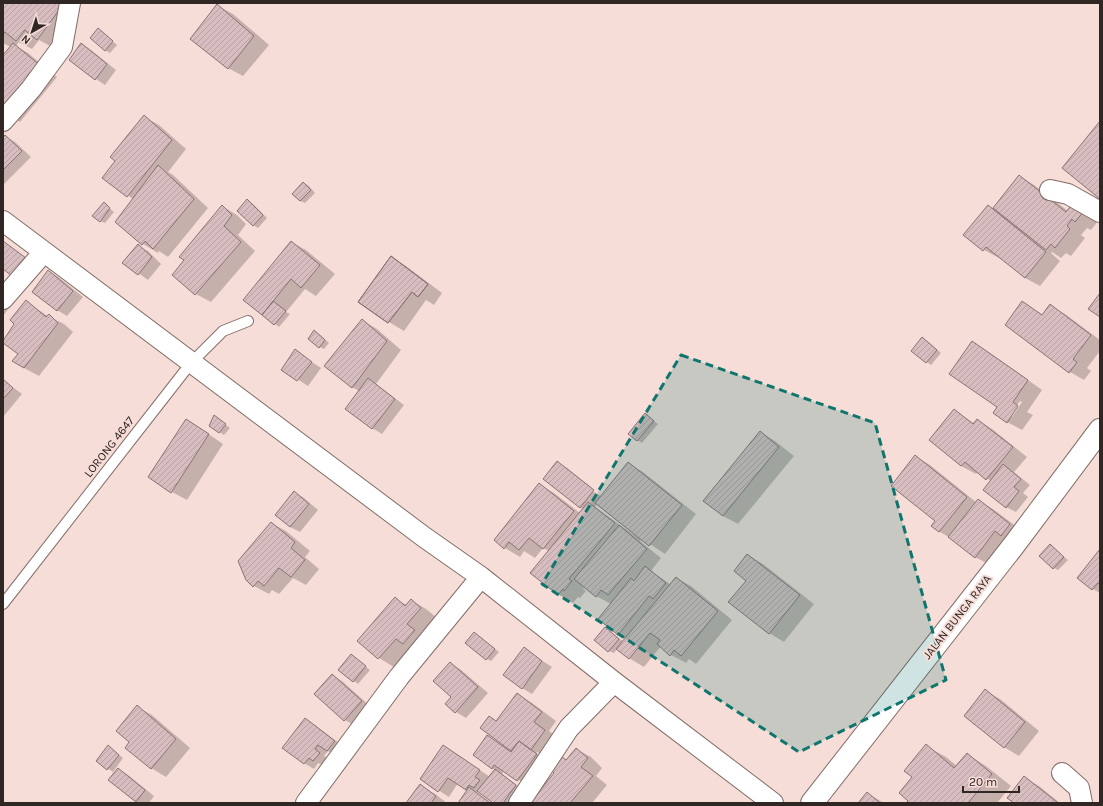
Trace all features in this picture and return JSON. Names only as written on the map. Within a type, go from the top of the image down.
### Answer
[{"type":"street","points":[[3,121],[31,89],[62,47],[70,3]]},
{"type":"street","points":[[1050,190],[1068,194],[1100,212]]},
{"type":"street","points":[[3,221],[191,363],[481,577],[614,682],[773,803]]},
{"type":"street","points":[[3,299],[44,252]]},
{"type":"street","name":"JALAN BUNGA RAYA","points":[[812,803],[1014,545],[1100,430]]},
{"type":"street","points":[[306,803],[399,677],[481,577]]},
{"type":"street","points":[[519,803],[569,728],[614,682]]},
{"type":"street","points":[[1062,772],[1079,788],[1082,803]]},
{"type":"lane","name":"LORONG 4647","points":[[3,604],[191,363],[223,331],[248,321]]},
{"type":"highlighted area","points":[[681,355],[875,423],[946,680],[799,752],[542,584]]},
{"type":"building","points":[[4,3],[64,3],[37,40],[25,30],[16,41],[5,32],[3,35]]},
{"type":"building","points":[[217,4],[254,36],[228,69],[190,39]]},
{"type":"building","points":[[98,28],[113,41],[105,51],[90,38]]},
{"type":"building","points":[[13,43],[42,67],[3,112],[3,55]]},
{"type":"building","points":[[81,43],[107,64],[95,80],[69,60]]},
{"type":"building","points":[[144,115],[172,140],[127,197],[102,178],[115,161],[110,157]]},
{"type":"building","points":[[1100,121],[1100,199],[1062,168]]},
{"type":"building","points":[[5,135],[22,151],[3,170],[3,138]]},
{"type":"building","points":[[158,165],[194,199],[153,249],[145,241],[142,245],[115,222]]},
{"type":"building","points":[[1019,175],[1066,212],[1074,202],[1084,211],[1075,222],[1072,219],[1067,226],[1070,229],[1055,248],[1051,244],[1046,250],[993,208]]},
{"type":"building","points":[[303,182],[311,190],[300,201],[292,194]]},
{"type":"building","points":[[247,199],[263,215],[253,226],[237,211]]},
{"type":"building","points":[[104,202],[110,208],[100,222],[92,216]]},
{"type":"building","points":[[222,205],[232,215],[224,226],[241,242],[195,295],[172,275],[184,260],[179,257]]},
{"type":"building","points":[[988,205],[1046,252],[1025,278],[986,247],[983,251],[963,235]]},
{"type":"building","points":[[3,241],[26,258],[12,276],[3,269]]},
{"type":"building","points":[[291,241],[320,265],[301,288],[291,279],[262,315],[243,300]]},
{"type":"building","points":[[138,244],[152,257],[138,275],[122,263]]},
{"type":"building","points":[[391,256],[428,284],[418,297],[412,292],[388,323],[358,302]]},
{"type":"building","points":[[391,256],[428,284],[418,297],[412,292],[388,323],[358,302]]},
{"type":"building","points":[[48,270],[73,291],[57,311],[32,292]]},
{"type":"building","points":[[1100,293],[1100,317],[1088,309]]},
{"type":"building","points":[[26,300],[46,317],[49,314],[58,323],[24,368],[12,361],[18,354],[3,343],[3,341],[14,324],[10,320]]},
{"type":"building","points":[[273,301],[286,311],[274,325],[262,315]]},
{"type":"building","points":[[1022,301],[1042,315],[1050,304],[1091,335],[1073,359],[1077,362],[1069,373],[1005,325]]},
{"type":"building","points":[[362,319],[387,341],[352,388],[324,366]]},
{"type":"building","points":[[314,330],[325,340],[319,348],[308,339]]},
{"type":"building","points":[[922,337],[937,350],[926,363],[911,351]]},
{"type":"building","points":[[972,341],[1028,380],[1013,402],[1018,406],[1007,423],[993,413],[997,407],[949,374]]},
{"type":"building","points":[[295,349],[312,362],[297,381],[281,370]]},
{"type":"building","points":[[368,378],[395,399],[372,429],[345,409]]},
{"type":"building","points":[[3,379],[13,388],[3,399]]},
{"type":"building","points":[[954,409],[973,424],[977,419],[1013,447],[986,480],[965,462],[961,466],[929,440]]},
{"type":"building","points":[[645,413],[654,421],[637,441],[628,434]]},
{"type":"building","points":[[214,415],[226,424],[219,433],[209,426]]},
{"type":"building","points":[[186,419],[209,434],[171,493],[148,477]]},
{"type":"building","points":[[760,431],[779,447],[723,516],[703,501]]},
{"type":"building","points":[[915,455],[967,497],[939,532],[931,526],[935,521],[891,486]]},
{"type":"building","points":[[557,461],[594,490],[580,508],[543,479]]},
{"type":"building","points":[[628,462],[682,505],[649,546],[595,503]]},
{"type":"building","points":[[1003,464],[1021,479],[1014,487],[1019,491],[1006,508],[983,490]]},
{"type":"building","points":[[539,483],[574,511],[543,549],[529,538],[519,550],[509,542],[504,549],[494,540]]},
{"type":"building","points":[[294,491],[309,504],[290,527],[275,515]]},
{"type":"building","points":[[978,499],[1010,524],[1001,536],[995,531],[975,558],[948,537]]},
{"type":"building","points":[[588,502],[615,523],[569,579],[572,581],[564,591],[563,589],[558,595],[530,573]]},
{"type":"building","points":[[271,522],[295,542],[291,548],[305,560],[291,577],[279,568],[264,586],[258,581],[253,587],[246,580],[238,561]]},
{"type":"building","points":[[619,525],[647,549],[608,595],[601,590],[596,597],[574,579]]},
{"type":"building","points":[[1050,544],[1064,557],[1053,569],[1039,556]]},
{"type":"building","points":[[1100,549],[1100,584],[1098,583],[1092,590],[1077,578]]},
{"type":"building","points":[[747,554],[800,595],[769,634],[728,602],[746,581],[734,571]]},
{"type":"building","points":[[645,566],[666,583],[653,599],[649,596],[618,635],[598,619],[631,578],[634,581]]},
{"type":"building","points":[[676,577],[718,611],[681,656],[674,650],[670,656],[657,644],[660,640],[650,633],[629,659],[616,649]]},
{"type":"building","points":[[395,597],[405,606],[411,599],[421,608],[407,624],[415,630],[403,644],[396,639],[378,659],[357,641]]},
{"type":"building","points":[[605,627],[619,639],[608,652],[594,640]]},
{"type":"building","points":[[474,632],[495,649],[486,660],[465,643]]},
{"type":"building","points":[[524,647],[542,661],[522,689],[503,675]]},
{"type":"building","points":[[351,654],[366,666],[353,682],[338,670]]},
{"type":"building","points":[[450,662],[478,687],[455,713],[445,704],[451,697],[433,681]]},
{"type":"building","points":[[332,674],[362,701],[344,721],[314,694]]},
{"type":"building","points":[[985,689],[1025,722],[1004,748],[964,716]]},
{"type":"building","points":[[517,693],[542,712],[534,722],[545,730],[531,750],[519,741],[511,751],[480,728],[489,716],[496,721]]},
{"type":"building","points":[[137,705],[176,739],[151,769],[125,748],[129,742],[116,731]]},
{"type":"building","points":[[305,718],[335,741],[327,751],[318,745],[315,749],[320,753],[313,761],[309,758],[304,764],[282,748]]},
{"type":"building","points":[[487,735],[511,752],[519,741],[537,754],[517,781],[494,765],[492,769],[473,755]]},
{"type":"building","points":[[926,744],[954,768],[967,753],[992,774],[968,803],[906,803],[908,801],[899,793],[912,777],[904,771]]},
{"type":"building","points":[[108,745],[119,755],[107,770],[96,761]]},
{"type":"building","points":[[443,745],[480,770],[475,777],[480,780],[474,788],[469,785],[466,790],[448,778],[438,792],[420,779]]},
{"type":"building","points":[[576,748],[588,758],[581,767],[593,776],[570,803],[530,803],[554,773],[549,768],[561,756],[566,760]]},
{"type":"building","points":[[118,768],[145,790],[136,802],[108,780]]},
{"type":"building","points":[[495,769],[516,785],[503,803],[493,803],[477,791]]},
{"type":"building","points":[[1024,776],[1058,803],[1014,803],[1007,798]]},
{"type":"building","points":[[420,784],[436,796],[431,803],[406,803]]},
{"type":"building","points":[[469,787],[490,803],[458,803]]},
{"type":"building","points":[[867,792],[880,803],[858,803]]}]
